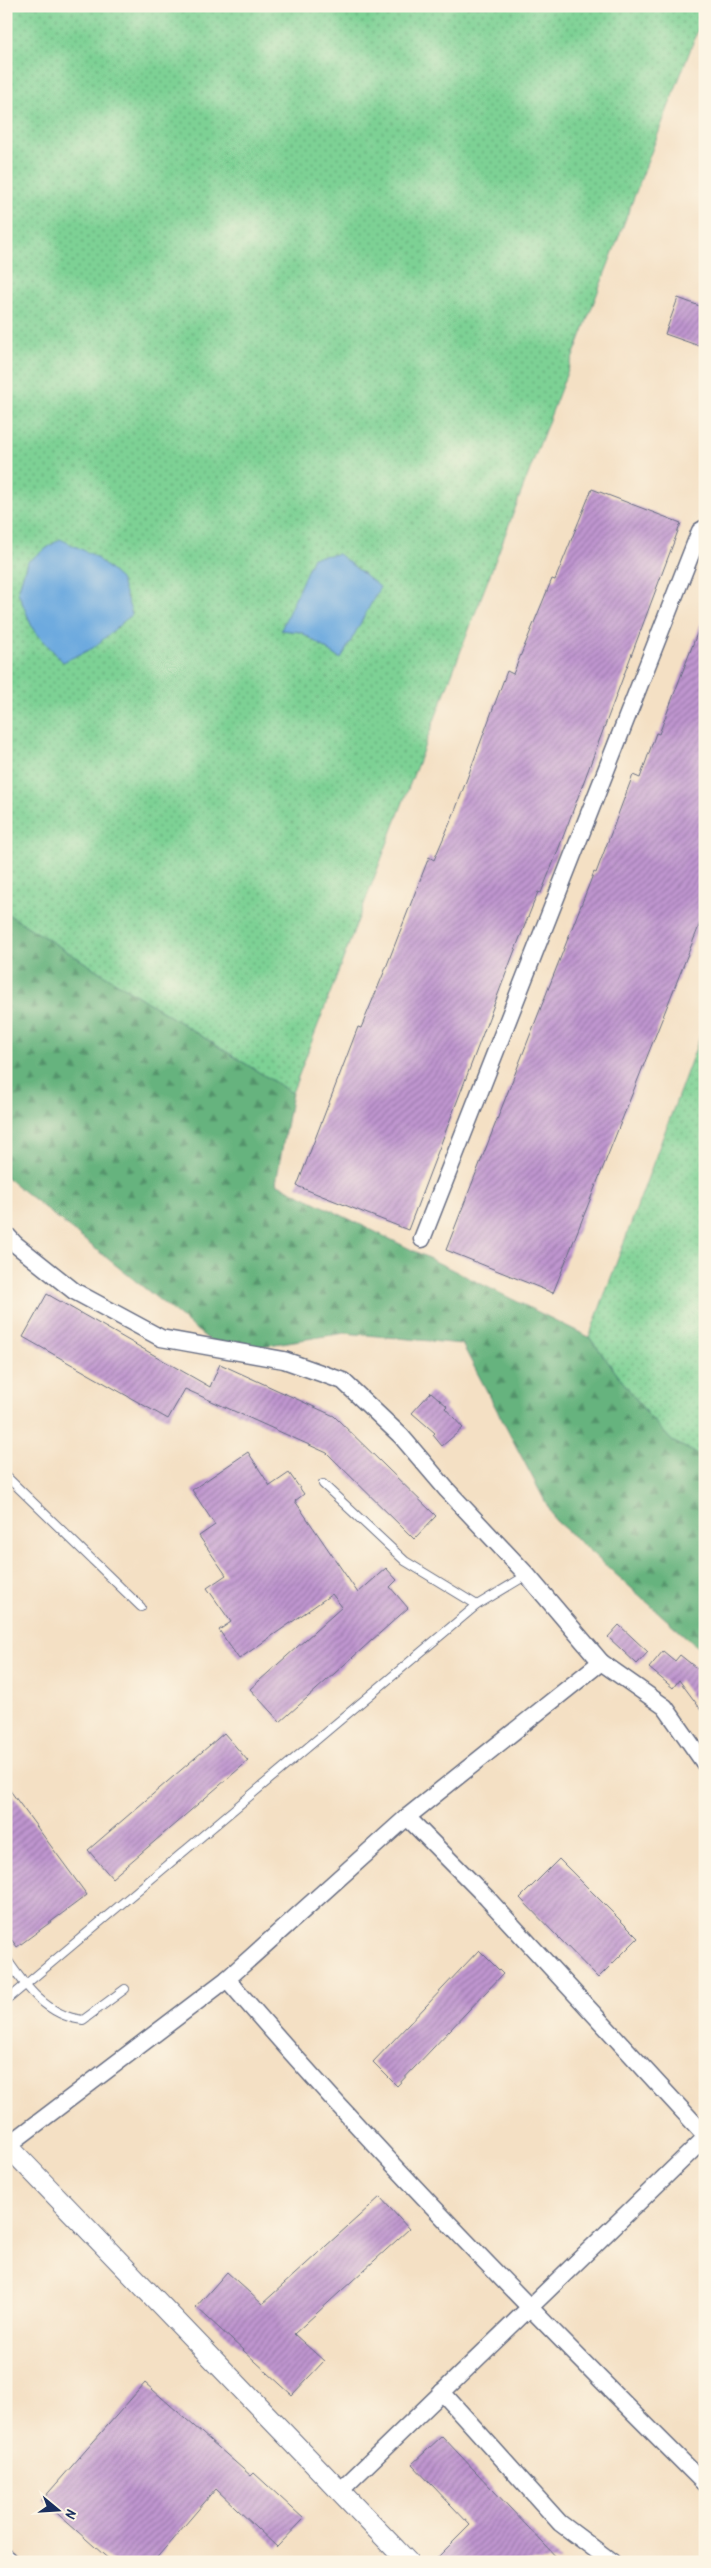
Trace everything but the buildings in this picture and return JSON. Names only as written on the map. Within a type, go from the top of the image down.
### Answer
[{"type":"street","points":[[422,1239],[696,540],[700,531],[705,528]]},
{"type":"street","points":[[6,1234],[15,1244],[74,1291],[161,1338],[284,1360],[343,1380],[401,1436],[447,1490],[527,1575],[601,1662],[665,1707],[705,1764]]},
{"type":"street","points":[[408,2562],[7,2145],[227,1979],[407,1817],[601,1662]]},
{"type":"street","points":[[340,2491],[705,2137],[487,1898],[407,1817]]},
{"type":"street","points":[[227,1979],[295,2057],[528,2308],[705,2484]]},
{"type":"street","points":[[442,2392],[560,2523],[612,2562]]},
{"type":"street","points":[[6,2558],[10,2562]]},
{"type":"lane","points":[[6,1476],[141,1607]]},
{"type":"lane","points":[[323,1484],[405,1561],[477,1605]]},
{"type":"lane","points":[[6,2001],[477,1605],[527,1575]]},
{"type":"lane","points":[[6,1958],[25,1985],[53,2010],[68,2018],[82,2020],[125,1989]]},
{"type":"green space","points":[[6,6],[705,6],[705,11],[292,1093],[6,913]],"holes":[[[27,562],[33,629],[18,592]],[[379,587],[341,659],[301,632],[282,630]]]},
{"type":"green space","points":[[6,913],[292,1093],[276,1183],[589,1337],[648,1415],[672,1441],[705,1458],[705,1654],[555,1520],[462,1344],[345,1333],[224,1352],[6,1177]]},
{"type":"green space","points":[[705,1023],[705,1458],[672,1441],[648,1415],[589,1337]]},
{"type":"water","points":[[60,539],[93,555],[120,579],[132,614],[93,648],[63,662],[33,629],[18,592],[27,562]]},
{"type":"water","points":[[338,554],[380,587],[341,659],[301,632],[281,630],[313,557]]}]
